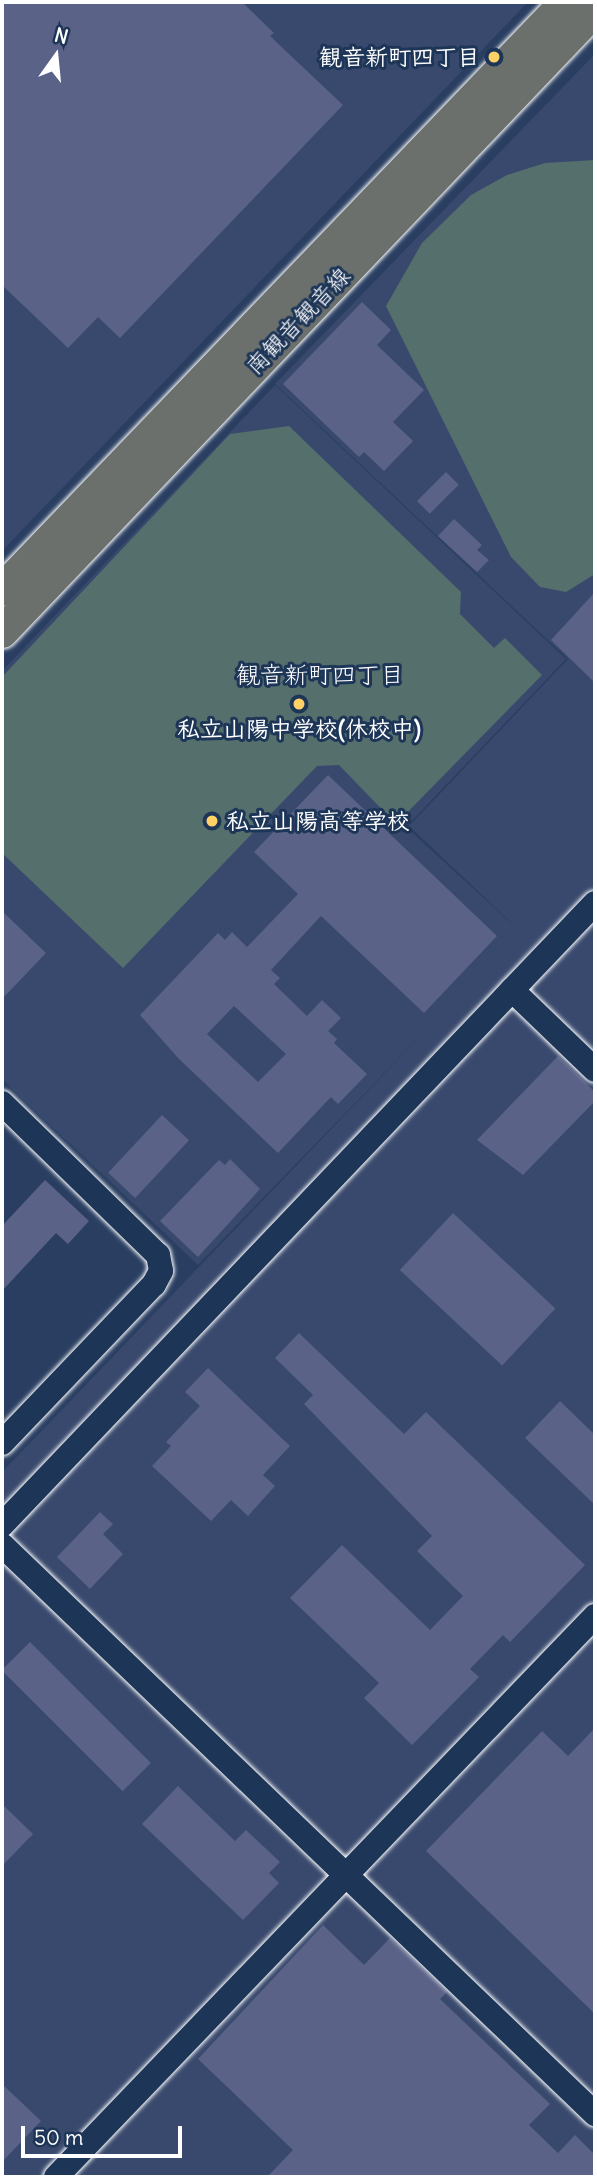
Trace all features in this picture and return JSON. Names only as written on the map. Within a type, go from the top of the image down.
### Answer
[{"type":"main road","name":"南観音観音線","points":[[2,590],[566,2]]},
{"type":"main road","name":"南観音観音線","points":[[2,632],[595,10]]},
{"type":"street","points":[[2,1525],[595,903]]},
{"type":"street","points":[[512,990],[595,1070]]},
{"type":"street","points":[[2,1103],[158,1255],[161,1270],[154,1284],[2,1443]]},
{"type":"street","points":[[2,1545],[595,2114]]},
{"type":"street","points":[[56,2177],[595,1616]]},
{"type":"shaded area","points":[[2,2],[528,2],[2,551]]},
{"type":"shaded area","points":[[595,54],[595,2177],[2,2177],[2,1472],[434,1022],[198,1265],[2,1079],[2,671],[275,385],[566,659],[406,827],[521,932],[409,826],[568,659],[275,384]]},
{"type":"green space","points":[[595,160],[595,574],[566,592],[540,587],[511,557],[386,306],[422,243],[471,195],[507,175],[545,163]]},
{"type":"green space","points":[[289,426],[461,592],[460,614],[494,648],[505,638],[542,675],[396,824],[339,765],[317,766],[123,968],[2,853],[2,677],[230,434]]},
{"type":"building","points":[[2,2],[242,2],[274,33],[270,36],[343,105],[120,338],[98,317],[68,348],[2,285]]},
{"type":"building","points":[[362,302],[391,330],[377,345],[424,390],[393,422],[413,441],[384,471],[364,452],[359,457],[283,384]]},
{"type":"building","points":[[446,472],[459,485],[430,514],[417,501]]},
{"type":"building","points":[[454,519],[482,545],[477,550],[489,560],[477,572],[438,536]]},
{"type":"building","points":[[595,592],[595,683],[551,640]]},
{"type":"building","points":[[328,775],[497,936],[424,1013],[321,916],[271,970],[280,978],[274,984],[307,1016],[322,1000],[341,1018],[328,1031],[337,1039],[334,1043],[367,1074],[338,1104],[331,1097],[278,1153],[179,1059],[140,1015],[218,933],[225,940],[232,932],[247,947],[298,894],[254,852]],"holes":[[[234,1006],[286,1054],[258,1082],[207,1034]]]},
{"type":"building","points":[[2,911],[46,953],[2,999]]},
{"type":"building","points":[[558,1056],[595,1092],[595,1101],[523,1175],[477,1140]]},
{"type":"building","points":[[162,1115],[189,1140],[135,1198],[108,1173]]},
{"type":"building","points":[[230,1159],[260,1189],[198,1257],[160,1221],[219,1160],[225,1165]]},
{"type":"building","points":[[45,1180],[89,1221],[68,1244],[56,1233],[2,1291],[2,1226]]},
{"type":"building","points":[[453,1213],[555,1308],[502,1366],[400,1270]]},
{"type":"building","points":[[299,1333],[404,1434],[426,1412],[585,1565],[510,1642],[503,1635],[470,1669],[479,1677],[412,1745],[364,1698],[379,1683],[290,1598],[342,1545],[430,1630],[463,1596],[417,1551],[432,1536],[304,1404],[313,1395],[275,1358]]},
{"type":"building","points":[[208,1368],[290,1446],[263,1475],[275,1486],[248,1516],[231,1500],[211,1521],[152,1466],[171,1446],[166,1442],[200,1406],[185,1392]]},
{"type":"building","points":[[560,1401],[595,1435],[595,1505],[525,1438]]},
{"type":"building","points":[[100,1512],[113,1524],[103,1534],[123,1554],[90,1589],[57,1557]]},
{"type":"building","points":[[30,1642],[151,1763],[123,1791],[2,1671]]},
{"type":"building","points":[[595,1728],[595,2014],[426,1851],[542,1731],[568,1756]]},
{"type":"building","points":[[178,1786],[235,1841],[246,1830],[280,1862],[269,1873],[279,1883],[243,1920],[142,1824]]},
{"type":"building","points":[[2,1804],[33,1834],[2,1866]]},
{"type":"building","points":[[323,1925],[364,1965],[390,1938],[447,1992],[440,1999],[550,2104],[529,2125],[558,2153],[575,2135],[595,2155],[595,2177],[267,2177],[293,2150],[198,2059]]},
{"type":"building","points":[[2,2084],[41,2121],[2,2162]]},
{"type":"place","name":"観音新町四丁目","points":[[494,57]]},
{"type":"place","name":"私立山陽中学校(休校中)","points":[[299,704]]},
{"type":"place","name":"私立山陽高等学校","points":[[212,821]]},
{"type":"district","name":"観音新町四丁目","points":[[320,675]]}]
